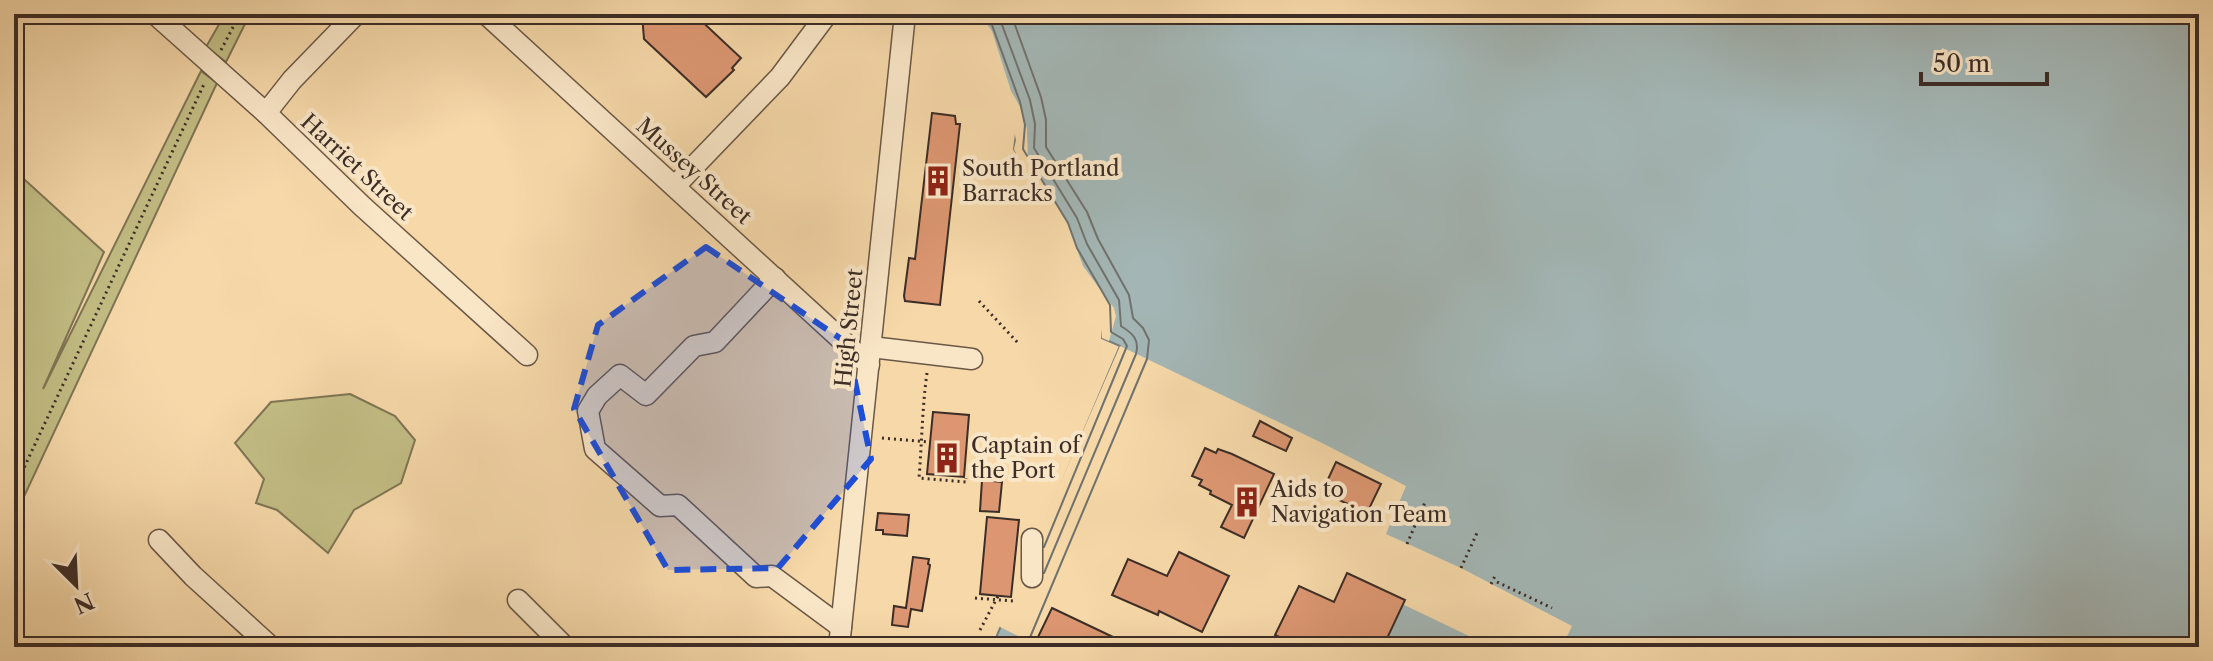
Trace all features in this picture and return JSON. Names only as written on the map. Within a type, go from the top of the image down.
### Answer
[{"type":"street","name":"Harriet Street","points":[[155,14],[527,355]]},
{"type":"street","points":[[266,113],[292,80],[356,14]]},
{"type":"street","name":"Mussey Street","points":[[486,14],[775,278],[870,356]]},
{"type":"street","points":[[675,186],[780,77],[827,14]]},
{"type":"street","name":"High Street","points":[[840,637],[905,14]]},
{"type":"street","points":[[775,278],[715,342],[694,346],[646,395],[620,375],[597,396],[588,411],[589,426],[595,449],[660,506],[678,505],[756,577],[772,576],[840,637]]},
{"type":"street","points":[[870,356],[972,359]]},
{"type":"street","points":[[1032,539],[1032,577]]},
{"type":"street","points":[[159,540],[193,576],[271,647]]},
{"type":"street","points":[[518,600],[565,647]]},
{"type":"path","points":[[215,60],[240,14]]},
{"type":"path","points":[[14,489],[207,78]]},
{"type":"path","points":[[979,301],[1018,343]]},
{"type":"path","points":[[928,366],[921,419],[924,428],[919,478],[966,482],[966,478]]},
{"type":"path","points":[[882,438],[930,442]]},
{"type":"path","points":[[1407,544],[1426,500]]},
{"type":"path","points":[[1461,568],[1477,533]]},
{"type":"path","points":[[1496,574],[1492,582],[1552,608]]},
{"type":"path","points":[[975,598],[1013,601]]},
{"type":"path","points":[[980,630],[997,598]]},
{"type":"highlighted area","points":[[706,247],[847,343],[871,459],[778,568],[668,570],[574,409],[598,325]]},
{"type":"shaded area","points":[[225,14],[250,14],[226,62],[206,47]]},
{"type":"shaded area","points":[[201,71],[217,83],[14,518],[14,170],[104,252],[43,389]]},
{"type":"shaded area","points":[[350,394],[395,416],[415,440],[401,483],[354,510],[328,553],[277,510],[256,503],[264,479],[235,443],[271,402]]},
{"type":"water","points":[[979,14],[2199,14],[2199,647],[992,647],[1120,346],[1102,338],[1103,309],[1066,235],[1014,149],[1017,125]]},
{"type":"pier","points":[[979,14],[992,31],[1011,91],[1022,110],[1027,129],[1028,162],[1049,189],[1067,222],[1083,266],[1114,308],[1116,316],[1109,341],[1102,338],[1099,310],[1080,277],[1061,232],[1024,173],[1014,149],[1016,140],[1008,105],[985,41]]},
{"type":"pier","points":[[1120,346],[1406,486],[1386,534],[1461,568],[1572,626],[1562,647],[1492,647],[1352,580],[1326,647],[1040,647],[998,626]]},
{"type":"building","points":[[642,14],[694,14],[741,58],[732,68],[734,70],[706,97],[644,39]]},
{"type":"building","name":"South Portland Barracks","points":[[932,113],[955,116],[956,124],[960,124],[940,305],[905,301],[904,296],[909,258],[915,259]]},
{"type":"building","name":"Captain of the Port","points":[[933,412],[969,415],[964,477],[927,474]]},
{"type":"building","points":[[1260,421],[1292,438],[1286,451],[1253,436]]},
{"type":"building","points":[[1205,448],[1216,453],[1218,449],[1232,454],[1274,474],[1244,538],[1221,527],[1232,505],[1210,494],[1211,491],[1199,485],[1202,480],[1192,476]]},
{"type":"building","points":[[1336,462],[1381,484],[1367,513],[1322,492]]},
{"type":"building","points":[[982,480],[1002,482],[999,512],[980,511]]},
{"type":"building","points":[[878,513],[909,515],[907,536],[883,534],[883,530],[876,530]]},
{"type":"building","points":[[987,517],[1019,520],[1011,597],[980,594]]},
{"type":"building","points":[[1179,552],[1229,576],[1202,632],[1159,611],[1158,615],[1112,595],[1128,559],[1167,576]]},
{"type":"building","points":[[913,557],[929,559],[930,565],[922,611],[911,609],[908,627],[892,625],[894,606],[906,608]]},
{"type":"building","points":[[1347,573],[1405,600],[1383,647],[1301,647],[1275,635],[1299,586],[1334,602]]},
{"type":"building","points":[[1052,608],[1134,647],[1059,647],[1038,637]]},
{"type":"place","name":"South Portland Barracks","points":[[938,181]]},
{"type":"place","name":"Captain of the Port","points":[[947,458]]},
{"type":"place","name":"Aids to Navigation Team","points":[[1247,502]]}]
